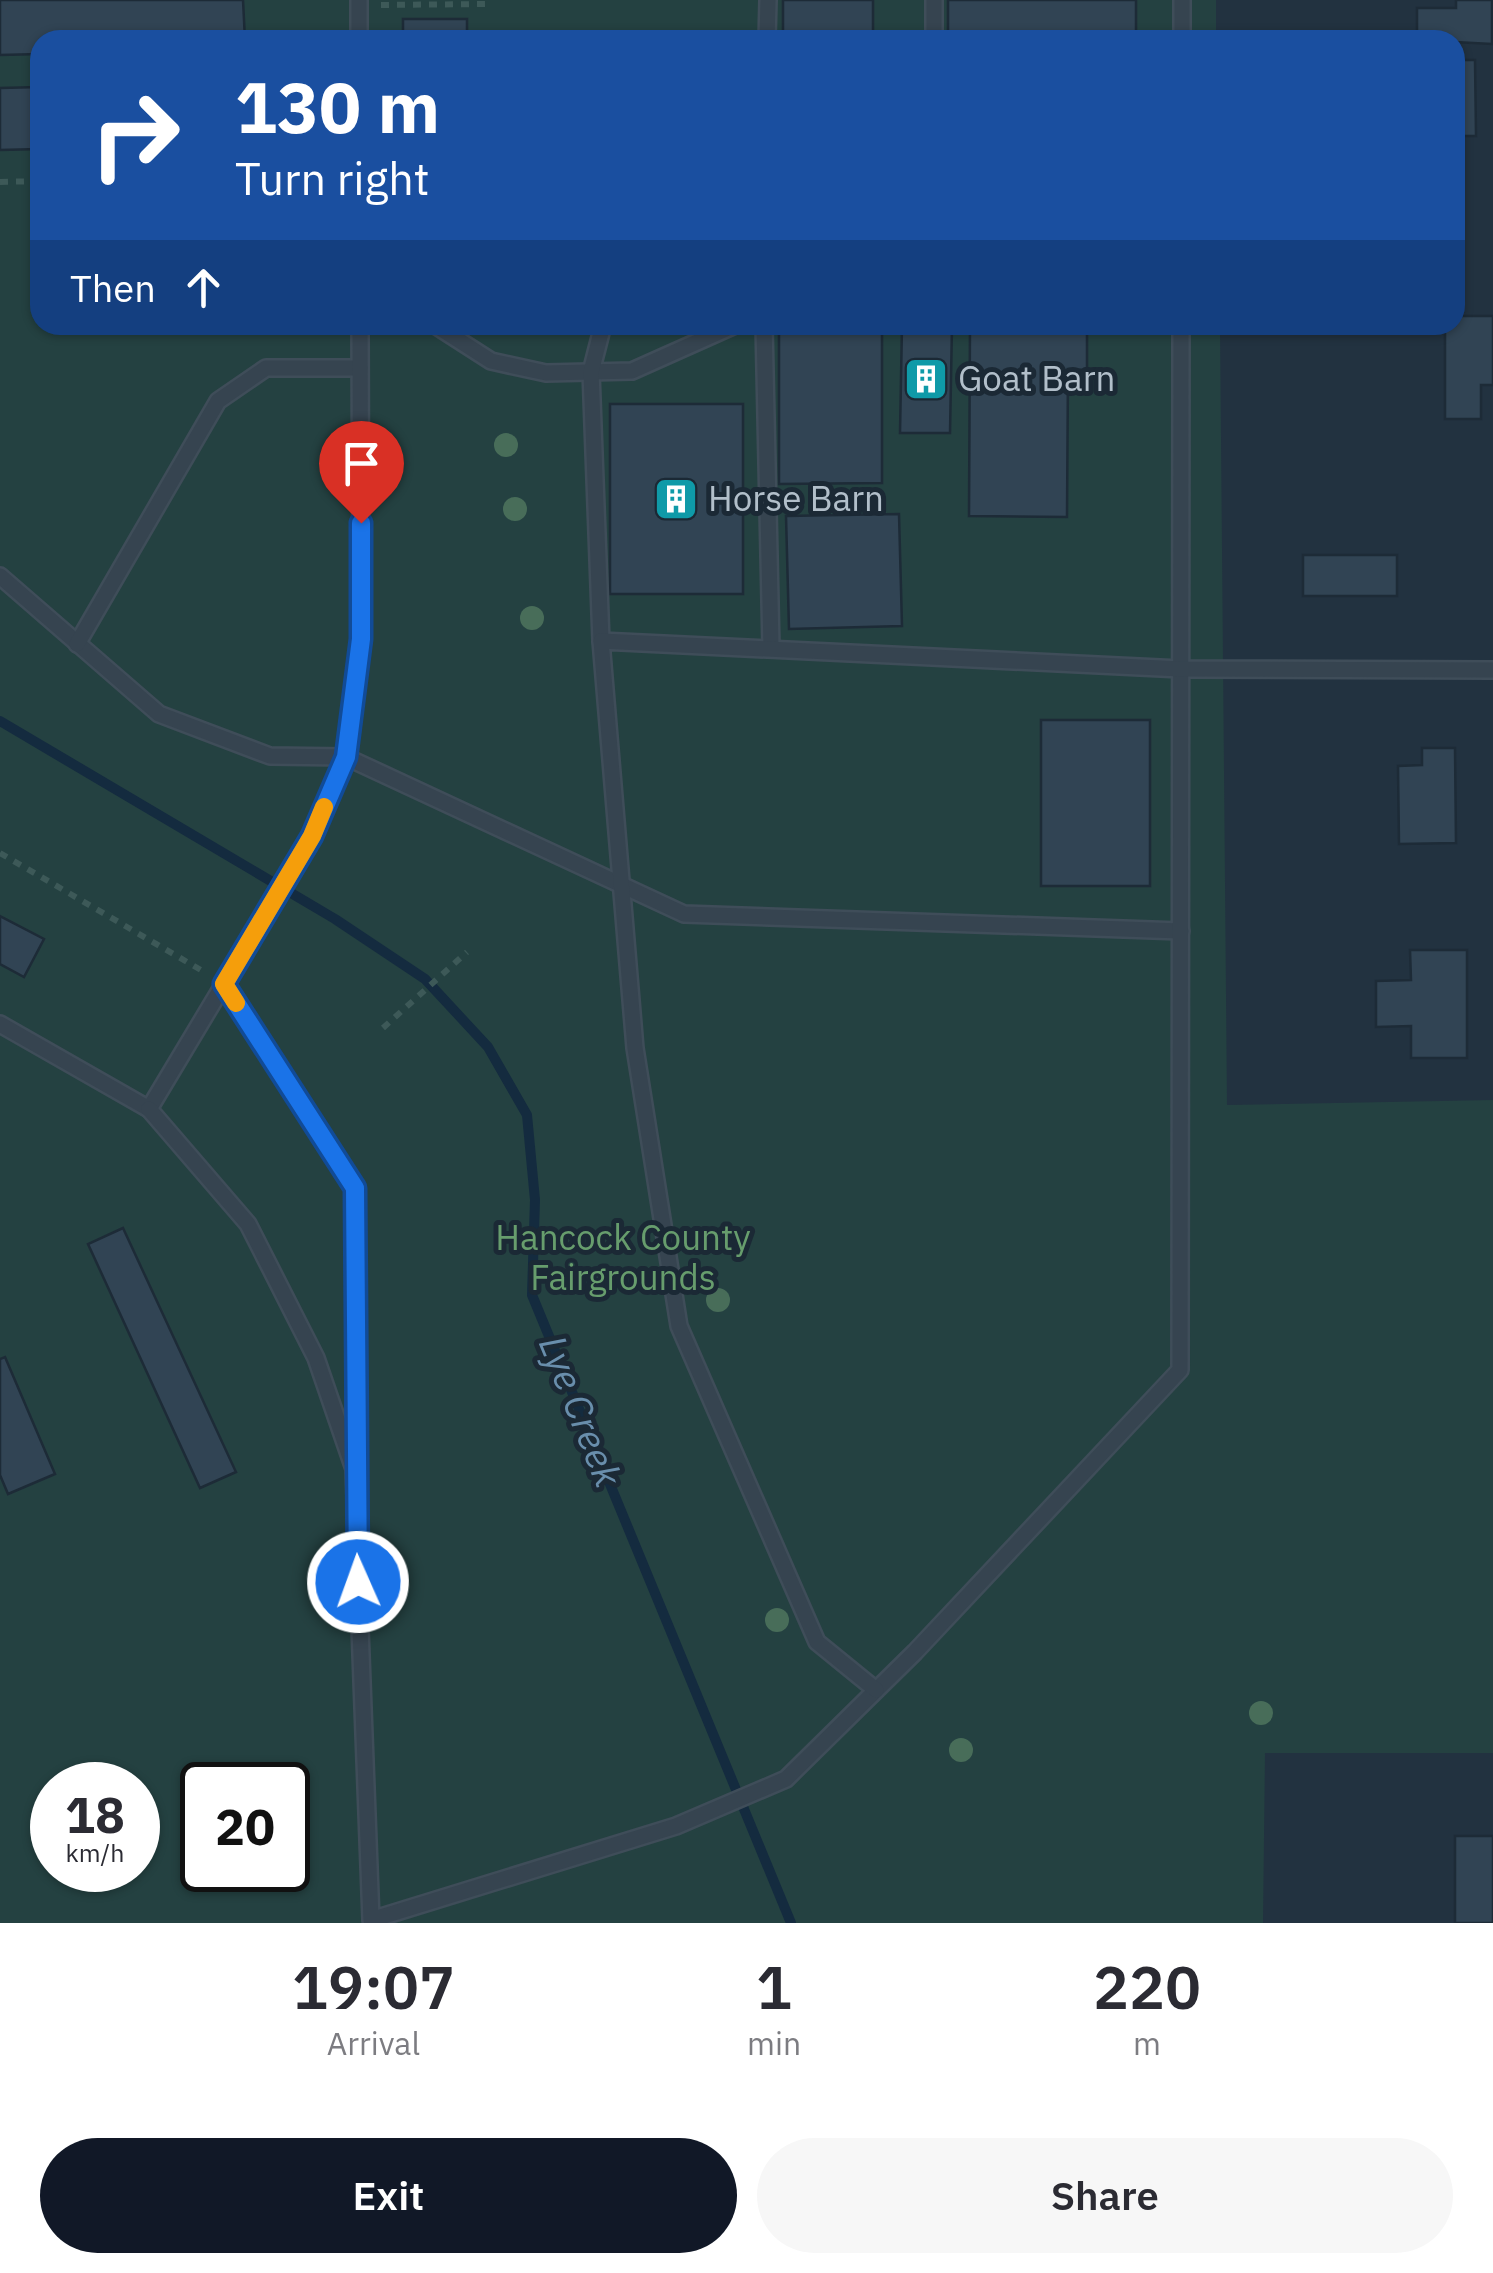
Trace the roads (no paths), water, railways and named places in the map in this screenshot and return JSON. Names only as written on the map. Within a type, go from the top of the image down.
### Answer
[{"type":"lane","points":[[767,30],[768,0]]},
{"type":"lane","points":[[934,0],[934,30]]},
{"type":"lane","points":[[1182,0],[1182,30]]},
{"type":"lane","points":[[359,3],[359,30]]},
{"type":"lane","points":[[149,1109],[312,836],[346,757],[361,639],[360,335]]},
{"type":"lane","points":[[451,335],[491,361],[546,373],[632,371],[712,335]]},
{"type":"lane","points":[[600,335],[591,372],[601,641],[620,885],[634,1048],[678,1326],[817,1642],[876,1690]]},
{"type":"lane","points":[[764,335],[770,648]]},
{"type":"lane","points":[[224,984],[355,1188],[354,1468],[369,1922],[676,1826],[786,1778],[876,1690],[1180,1370],[1181,335]]},
{"type":"lane","points":[[76,644],[218,401],[266,368],[360,368]]},
{"type":"lane","points":[[0,576],[159,714],[270,756],[346,757],[684,914],[1181,931]]},
{"type":"lane","points":[[601,641],[1181,668],[1493,670]]},
{"type":"lane","points":[[0,1024],[149,1109],[248,1224],[316,1358],[354,1468]]},
{"type":"waterway","name":"Lye Creek","points":[[0,721],[335,919],[425,979],[488,1047],[527,1115],[535,1200],[532,1295],[791,1923]]},
{"type":"place","name":"Goat Barn","points":[[926,379]]},
{"type":"place","name":"Horse Barn","points":[[676,499]]},
{"type":"park label","name":"Hancock County Fairgrounds","points":[[623,1258]]}]
